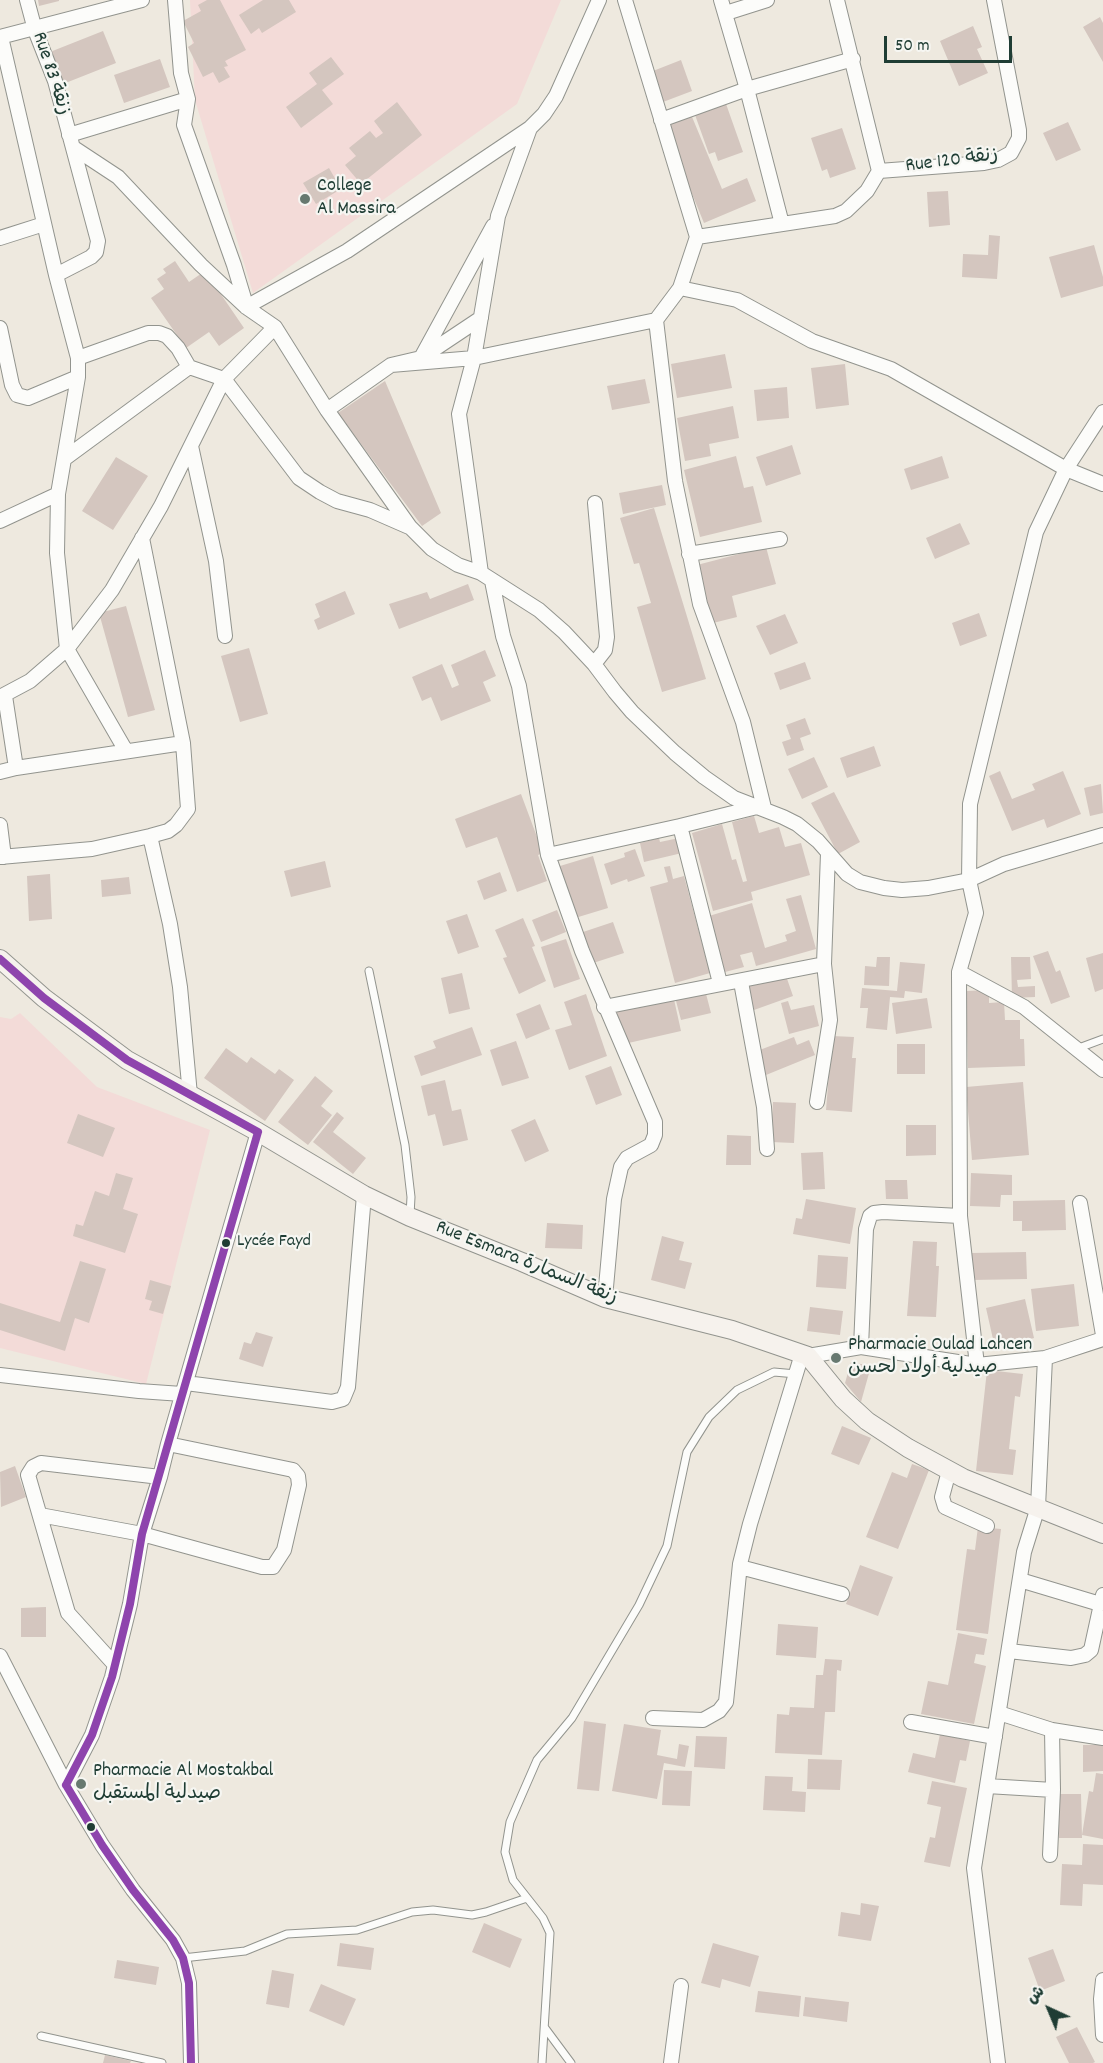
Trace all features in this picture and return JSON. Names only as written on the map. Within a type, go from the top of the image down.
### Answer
[{"type":"street","name":"Rue 83 زنقة","points":[[27,0],[34,30],[55,81],[98,246],[91,257],[56,274]]},
{"type":"street","points":[[126,751],[67,649],[57,553],[58,494],[78,377],[78,358],[0,37],[34,30],[111,4],[142,0]]},
{"type":"street","points":[[175,0],[181,73],[188,99],[184,125],[234,265],[246,307]]},
{"type":"street","points":[[246,307],[347,251],[530,128],[544,114],[556,96],[599,0]]},
{"type":"street","points":[[392,365],[474,358],[656,320],[680,288],[697,237],[625,0]]},
{"type":"street","points":[[767,0],[723,7],[782,224]]},
{"type":"street","points":[[697,237],[835,216],[846,211],[867,191],[879,171],[837,0]]},
{"type":"street","name":"Rue 120 زنقة","points":[[879,171],[984,163],[998,160],[1011,153],[1017,144],[1019,130],[994,0]]},
{"type":"street","points":[[661,120],[747,89],[853,59]]},
{"type":"street","points":[[71,141],[188,99]]},
{"type":"street","points":[[421,358],[498,216],[530,128]]},
{"type":"street","points":[[71,141],[118,177],[201,265],[246,307],[275,327],[327,410],[410,527],[432,549],[458,565],[506,587],[538,610],[564,632],[594,664],[632,711],[675,753],[722,790],[797,824],[818,841],[847,874],[860,882],[884,888],[902,890],[928,888],[969,880],[1004,864],[1103,835]]},
{"type":"street","points":[[498,216],[474,358],[459,414],[487,577],[519,686],[548,855],[604,1007],[655,1122],[655,1135],[651,1145],[627,1158],[621,1167],[614,1199],[605,1298]]},
{"type":"street","points":[[0,238],[44,224]]},
{"type":"street","points":[[680,288],[737,300],[812,341],[891,369],[1066,470],[1103,484]]},
{"type":"street","points":[[327,410],[392,365],[421,358],[481,318]]},
{"type":"street","points":[[656,320],[675,481],[689,554],[700,604],[743,722],[760,807]]},
{"type":"street","points":[[16,768],[2,697],[30,681],[67,649],[112,590],[161,506],[224,380],[275,327]]},
{"type":"street","points":[[0,333],[12,385],[17,395],[28,398],[78,377]]},
{"type":"street","points":[[78,358],[148,333],[159,333],[172,340],[189,367],[224,380],[299,478],[338,501],[370,510],[410,527]]},
{"type":"street","points":[[64,459],[189,367]]},
{"type":"street","points":[[977,1365],[960,1216],[959,972],[976,913],[969,880],[970,804],[1036,532],[1066,470],[1103,412]]},
{"type":"street","points":[[191,446],[216,561],[225,636]]},
{"type":"street","points":[[0,521],[58,494]]},
{"type":"street","points":[[594,664],[605,650],[608,637],[595,503]]},
{"type":"street","points":[[0,825],[2,857],[92,849],[150,836],[168,831],[176,825],[188,809],[183,743],[142,538]]},
{"type":"street","points":[[689,554],[780,539]]},
{"type":"street","points":[[0,772],[183,743]]},
{"type":"street","points":[[548,855],[760,807]]},
{"type":"street","points":[[680,826],[720,983]]},
{"type":"street","points":[[150,836],[170,924],[180,987],[190,1095]]},
{"type":"street","points":[[817,1102],[830,1020],[824,964],[828,853]]},
{"type":"street","name":"Rue Esmara زنقة السمارة","points":[[0,959],[44,998],[127,1060],[258,1132],[363,1195],[410,1217],[605,1298],[732,1329],[805,1355]]},
{"type":"street","points":[[604,1007],[824,964]]},
{"type":"street","points":[[959,972],[1024,1006],[1103,1070]]},
{"type":"street","points":[[741,982],[764,1107],[767,1149]]},
{"type":"street","points":[[66,1785],[92,1735],[115,1665],[130,1604],[142,1534],[258,1132]]},
{"type":"street","points":[[0,1375],[139,1391],[184,1388],[332,1402],[343,1399],[348,1387],[363,1195]]},
{"type":"street","points":[[805,1355],[861,1347],[977,1365],[1045,1358],[1103,1337],[1080,1203]]},
{"type":"street","points":[[861,1347],[866,1229],[870,1216],[883,1212],[960,1216]]},
{"type":"street","points":[[653,1718],[703,1720],[719,1711],[726,1702],[740,1567],[750,1524],[805,1355]]},
{"type":"street","points":[[805,1355],[843,1399],[867,1420],[908,1448],[950,1471],[1020,1502],[1038,1507],[1103,1534]]},
{"type":"street","points":[[998,2063],[974,1868],[1024,1552],[1038,1507],[1045,1358]]},
{"type":"street","points":[[40,1515],[142,1534],[262,1567],[273,1567],[284,1550],[299,1485],[298,1476],[293,1470],[168,1444]]},
{"type":"street","points":[[115,1665],[68,1613],[28,1475],[33,1467],[41,1463],[160,1477]]},
{"type":"street","points":[[950,1471],[942,1497],[945,1507],[987,1526]]},
{"type":"street","points":[[740,1567],[842,1594]]},
{"type":"street","points":[[1009,1651],[1071,1658],[1085,1655],[1090,1650],[1102,1600],[1020,1580]]},
{"type":"street","points":[[0,1656],[66,1785],[102,1845],[133,1890],[173,1940],[183,1958],[189,1983],[191,2063]]},
{"type":"street","points":[[999,1713],[1052,1730],[1103,1738]]},
{"type":"street","points":[[911,1722],[995,1737]]},
{"type":"street","points":[[1050,1855],[1053,1790],[1052,1730]]},
{"type":"street","points":[[987,1785],[1053,1790]]},
{"type":"street","points":[[1103,1980],[1101,1999],[1103,2036]]},
{"type":"street","points":[[671,2063],[681,1986]]},
{"type":"lane","points":[[369,971],[405,1144],[411,1197],[410,1217]]},
{"type":"lane","points":[[1076,1048],[1103,1039]]},
{"type":"lane","points":[[542,2063],[550,1933],[543,1918],[513,1880],[506,1852],[510,1822],[537,1760],[572,1718],[639,1605],[667,1546],[687,1452],[709,1417],[737,1390],[774,1372],[797,1374]]},
{"type":"lane","points":[[183,1958],[245,1951],[287,1934],[357,1930],[412,1912],[433,1910],[472,1915],[527,1898]]},
{"type":"lane","points":[[545,2028],[571,2063]]},
{"type":"lane","points":[[41,2036],[162,2063]]},
{"type":"shaded area","name":"College Al Massira","points":[[190,0],[561,0],[517,104],[253,293],[195,100]]},
{"type":"shaded area","name":"Lycée Fayd","points":[[20,1013],[97,1087],[210,1130],[146,1384],[0,1348],[0,1017],[11,1019]]},
{"type":"building","points":[[38,0],[59,0],[59,1],[39,6]]},
{"type":"building","points":[[207,0],[220,0],[246,50],[225,61],[228,66],[224,67],[230,77],[219,83],[213,72],[203,77],[188,47],[194,43],[183,21],[201,11],[198,5]]},
{"type":"building","points":[[263,0],[289,0],[296,12],[262,33],[259,28],[251,34],[239,15]]},
{"type":"building","points":[[1100,17],[1103,23],[1103,62],[1083,27]]},
{"type":"building","points":[[973,26],[982,47],[977,49],[988,73],[959,86],[940,41]]},
{"type":"building","points":[[103,31],[116,63],[63,84],[50,52]]},
{"type":"building","points":[[331,57],[344,74],[322,90],[333,104],[301,128],[286,107],[317,84],[309,73]]},
{"type":"building","points":[[160,59],[170,87],[124,103],[114,75]]},
{"type":"building","points":[[681,60],[692,91],[663,102],[653,71]]},
{"type":"building","points":[[725,101],[743,152],[718,161],[715,152],[709,154],[694,112]]},
{"type":"building","points":[[397,102],[422,135],[361,184],[345,165],[356,156],[349,148],[370,131],[376,138],[383,133],[374,121]]},
{"type":"building","points":[[690,112],[722,189],[747,178],[756,201],[704,223],[663,123]]},
{"type":"building","points":[[1068,122],[1081,150],[1056,161],[1043,133]]},
{"type":"building","points":[[842,128],[856,169],[830,178],[827,169],[822,171],[811,138]]},
{"type":"building","points":[[329,168],[341,189],[316,204],[303,183]]},
{"type":"building","points":[[948,191],[950,225],[929,227],[927,192]]},
{"type":"building","points":[[989,235],[1000,236],[997,279],[962,277],[963,254],[988,255]]},
{"type":"building","points":[[1094,245],[1103,277],[1103,286],[1061,298],[1049,257]]},
{"type":"building","points":[[175,261],[189,282],[205,271],[244,328],[219,346],[209,332],[186,348],[151,298],[164,289],[157,279],[166,273],[163,269]]},
{"type":"building","points":[[725,354],[732,388],[677,398],[671,364]]},
{"type":"building","points":[[845,364],[849,405],[816,409],[811,368]]},
{"type":"building","points":[[645,379],[650,403],[612,410],[607,386]]},
{"type":"building","points":[[385,381],[441,513],[422,526],[338,413]]},
{"type":"building","points":[[787,387],[789,418],[757,421],[754,390]]},
{"type":"building","points":[[733,406],[739,438],[709,444],[711,456],[685,461],[677,418]]},
{"type":"building","points":[[792,445],[801,474],[766,486],[756,457]]},
{"type":"building","points":[[736,456],[744,488],[753,486],[762,522],[700,537],[684,470]]},
{"type":"building","points":[[942,456],[949,478],[911,490],[904,469]]},
{"type":"building","points":[[116,457],[148,476],[113,530],[82,511]]},
{"type":"building","points":[[662,485],[666,505],[623,514],[619,493]]},
{"type":"building","points":[[654,508],[706,679],[662,692],[637,607],[651,603],[639,563],[634,564],[620,518]]},
{"type":"building","points":[[960,523],[970,544],[935,559],[926,538]]},
{"type":"building","points":[[766,547],[776,584],[732,596],[737,617],[713,623],[697,565]]},
{"type":"building","points":[[468,584],[474,600],[399,629],[389,604],[427,592],[430,599]]},
{"type":"building","points":[[345,591],[355,614],[318,630],[314,620],[320,617],[315,604]]},
{"type":"building","points":[[126,606],[155,710],[128,717],[99,613]]},
{"type":"building","points":[[979,613],[987,636],[960,646],[952,623]]},
{"type":"building","points":[[785,614],[798,643],[770,655],[756,626]]},
{"type":"building","points":[[249,648],[268,714],[240,722],[221,656]]},
{"type":"building","points":[[485,650],[496,676],[483,682],[491,701],[441,721],[431,697],[422,701],[412,677],[442,664],[452,688],[459,685],[451,665]]},
{"type":"building","points":[[805,662],[811,679],[780,690],[774,673]]},
{"type":"building","points":[[805,718],[811,734],[800,738],[804,750],[787,756],[782,742],[791,739],[786,725]]},
{"type":"building","points":[[874,746],[881,766],[847,778],[840,758]]},
{"type":"building","points":[[814,757],[828,787],[802,799],[788,769]]},
{"type":"building","points":[[1000,771],[1012,799],[1035,790],[1032,784],[1063,771],[1081,814],[1047,828],[1044,819],[1012,831],[989,776]]},
{"type":"building","points":[[1101,784],[1103,813],[1090,816],[1084,788]]},
{"type":"building","points":[[834,792],[860,842],[838,854],[811,803]]},
{"type":"building","points":[[521,794],[543,853],[538,855],[547,881],[517,892],[497,837],[466,848],[455,819]]},
{"type":"building","points":[[754,816],[759,833],[779,827],[785,847],[801,843],[810,875],[751,892],[753,900],[713,911],[692,833],[722,824],[732,860],[736,859],[743,882],[747,881],[732,822]]},
{"type":"building","points":[[659,838],[660,842],[679,838],[682,853],[644,862],[640,843]]},
{"type":"building","points":[[635,849],[645,876],[611,885],[604,864],[625,857],[624,853]]},
{"type":"building","points":[[593,856],[608,908],[575,918],[560,866]]},
{"type":"building","points":[[325,861],[331,887],[291,897],[284,871]]},
{"type":"building","points":[[670,866],[673,879],[684,876],[710,973],[675,983],[650,887],[668,882],[664,867]]},
{"type":"building","points":[[500,872],[507,891],[484,900],[477,881]]},
{"type":"building","points":[[50,874],[52,919],[29,921],[27,876]]},
{"type":"building","points":[[129,877],[131,894],[102,897],[101,880]]},
{"type":"building","points":[[801,895],[816,949],[756,966],[752,952],[740,955],[744,967],[725,972],[709,916],[752,903],[765,948],[787,941],[785,935],[796,931],[786,899]]},
{"type":"building","points":[[557,910],[566,932],[541,942],[532,920]]},
{"type":"building","points":[[467,914],[479,947],[458,954],[446,921]]},
{"type":"building","points":[[523,918],[546,981],[519,994],[503,958],[507,957],[495,930]]},
{"type":"building","points":[[613,922],[624,953],[590,964],[580,933]]},
{"type":"building","points":[[566,939],[580,979],[554,988],[541,947]]},
{"type":"building","points":[[1048,951],[1056,972],[1060,970],[1070,997],[1051,1004],[1033,956]]},
{"type":"building","points":[[1103,953],[1103,989],[1095,992],[1086,958]]},
{"type":"building","points":[[877,957],[890,957],[889,986],[864,985],[865,966],[876,967]]},
{"type":"building","points":[[1011,957],[1030,957],[1031,979],[1017,980],[1018,987],[1035,986],[1035,997],[1012,998]]},
{"type":"building","points":[[900,962],[925,964],[922,993],[905,991],[904,998],[890,997],[887,1030],[866,1028],[868,1008],[860,1008],[862,988],[897,991]]},
{"type":"building","points":[[462,973],[470,1009],[449,1014],[441,978]]},
{"type":"building","points":[[785,973],[793,996],[754,1010],[746,986]]},
{"type":"building","points":[[705,990],[711,1013],[681,1020],[675,997]]},
{"type":"building","points":[[989,990],[989,1003],[1004,1002],[1005,1020],[1020,1020],[1020,1039],[1024,1039],[1025,1066],[968,1068],[966,991]]},
{"type":"building","points":[[586,994],[607,1056],[569,1070],[555,1030],[572,1025],[564,1002]]},
{"type":"building","points":[[673,995],[681,1031],[624,1044],[616,1008]]},
{"type":"building","points":[[927,998],[932,1028],[896,1034],[892,1003]]},
{"type":"building","points":[[788,1001],[791,1010],[814,1005],[819,1026],[789,1034],[781,1003]]},
{"type":"building","points":[[540,1004],[550,1029],[526,1039],[516,1014]]},
{"type":"building","points":[[472,1027],[482,1055],[421,1076],[414,1056],[436,1048],[433,1041]]},
{"type":"building","points":[[832,1036],[854,1037],[852,1058],[856,1058],[852,1112],[826,1110]]},
{"type":"building","points":[[794,1037],[797,1045],[809,1040],[815,1055],[766,1075],[757,1051]]},
{"type":"building","points":[[516,1041],[529,1078],[502,1086],[490,1050]]},
{"type":"building","points":[[897,1044],[925,1044],[925,1074],[897,1074]]},
{"type":"building","points":[[226,1048],[247,1063],[251,1057],[275,1074],[279,1069],[294,1080],[265,1121],[204,1078]]},
{"type":"building","points":[[611,1066],[622,1095],[596,1105],[585,1076]]},
{"type":"building","points":[[315,1076],[333,1091],[321,1106],[332,1115],[308,1145],[278,1122]]},
{"type":"building","points":[[445,1080],[452,1111],[461,1109],[468,1140],[443,1146],[435,1114],[428,1116],[421,1086]]},
{"type":"building","points":[[1023,1082],[1029,1155],[972,1160],[966,1087]]},
{"type":"building","points":[[773,1102],[796,1103],[794,1143],[771,1142]]},
{"type":"building","points":[[337,1112],[344,1118],[333,1132],[366,1158],[353,1174],[313,1142]]},
{"type":"building","points":[[78,1114],[115,1128],[103,1157],[67,1143]]},
{"type":"building","points":[[535,1119],[549,1151],[525,1162],[511,1130]]},
{"type":"building","points":[[906,1125],[936,1125],[936,1155],[906,1156]]},
{"type":"building","points":[[727,1135],[751,1136],[751,1165],[726,1165]]},
{"type":"building","points":[[823,1152],[825,1189],[803,1190],[801,1153]]},
{"type":"building","points":[[116,1173],[133,1178],[123,1209],[138,1214],[125,1253],[73,1236],[76,1224],[83,1226],[95,1191],[109,1196]]},
{"type":"building","points":[[971,1173],[1012,1175],[1012,1195],[1001,1195],[1000,1207],[970,1206]]},
{"type":"building","points":[[885,1180],[907,1180],[908,1199],[886,1199]]},
{"type":"building","points":[[806,1199],[856,1208],[850,1244],[793,1234],[796,1218],[802,1219]]},
{"type":"building","points":[[1065,1200],[1066,1230],[1022,1231],[1022,1221],[1013,1221],[1013,1201]]},
{"type":"building","points":[[547,1223],[583,1225],[582,1249],[545,1248]]},
{"type":"building","points":[[662,1236],[684,1242],[679,1260],[692,1263],[685,1289],[651,1280]]},
{"type":"building","points":[[913,1241],[937,1242],[936,1266],[939,1266],[936,1317],[907,1316]]},
{"type":"building","points":[[1026,1252],[1027,1279],[972,1280],[971,1253]]},
{"type":"building","points":[[818,1255],[848,1257],[846,1289],[816,1287]]},
{"type":"building","points":[[80,1261],[106,1269],[89,1323],[75,1318],[65,1351],[0,1330],[0,1303],[60,1322]]},
{"type":"building","points":[[150,1280],[171,1286],[163,1314],[149,1310],[152,1301],[145,1299]]},
{"type":"building","points":[[1074,1284],[1079,1326],[1036,1331],[1031,1289]]},
{"type":"building","points":[[1025,1299],[1034,1338],[995,1348],[986,1308]]},
{"type":"building","points":[[810,1307],[843,1311],[840,1335],[807,1331]]},
{"type":"building","points":[[256,1332],[273,1337],[263,1367],[239,1359],[244,1342],[251,1344]]},
{"type":"building","points":[[851,1362],[871,1366],[861,1402],[845,1383]]},
{"type":"building","points":[[987,1370],[1023,1374],[1020,1397],[1015,1396],[1009,1449],[1016,1450],[1013,1475],[976,1471]]},
{"type":"building","points":[[842,1426],[871,1438],[859,1465],[831,1454]]},
{"type":"building","points":[[912,1464],[929,1470],[898,1549],[866,1537],[892,1472],[907,1478]]},
{"type":"building","points":[[15,1466],[26,1497],[1,1507],[0,1472]]},
{"type":"building","points":[[978,1527],[1001,1529],[988,1634],[956,1630],[967,1549],[975,1550]]},
{"type":"building","points":[[860,1565],[893,1577],[878,1616],[846,1604]]},
{"type":"building","points":[[46,1607],[46,1637],[21,1637],[21,1608]]},
{"type":"building","points":[[778,1624],[818,1627],[816,1658],[776,1655]]},
{"type":"building","points":[[958,1633],[987,1639],[984,1655],[976,1654],[974,1663],[986,1666],[974,1724],[921,1714],[928,1681],[948,1685]]},
{"type":"building","points":[[825,1659],[842,1660],[841,1671],[837,1670],[835,1712],[825,1712],[822,1755],[775,1753],[777,1714],[789,1715],[790,1707],[814,1708],[816,1675],[823,1675]]},
{"type":"building","points":[[584,1721],[606,1724],[599,1791],[577,1789]]},
{"type":"building","points":[[624,1724],[661,1730],[657,1755],[677,1759],[679,1744],[689,1746],[685,1767],[664,1763],[657,1799],[612,1791]]},
{"type":"building","points":[[940,1734],[970,1741],[966,1761],[960,1760],[955,1783],[908,1772],[913,1753],[935,1758]]},
{"type":"building","points":[[696,1736],[727,1737],[725,1769],[694,1767]]},
{"type":"building","points":[[1083,1745],[1103,1745],[1103,1771],[1083,1772]]},
{"type":"building","points":[[808,1759],[842,1760],[840,1790],[807,1789]]},
{"type":"building","points":[[664,1770],[692,1771],[690,1806],[662,1805]]},
{"type":"building","points":[[1096,1773],[1103,1774],[1103,1839],[1082,1835],[1089,1791],[1093,1792]]},
{"type":"building","points":[[765,1776],[793,1777],[792,1791],[806,1792],[805,1812],[763,1810]]},
{"type":"building","points":[[932,1781],[967,1788],[950,1867],[924,1862],[930,1837],[935,1838],[941,1807],[927,1804]]},
{"type":"building","points":[[1059,1794],[1081,1794],[1082,1838],[1059,1838]]},
{"type":"building","points":[[1083,1844],[1103,1845],[1103,1885],[1083,1884],[1082,1906],[1060,1905],[1062,1864],[1082,1865]]},
{"type":"building","points":[[861,1903],[879,1906],[871,1941],[838,1936],[841,1912],[860,1915]]},
{"type":"building","points":[[484,1923],[522,1939],[510,1968],[472,1952]]},
{"type":"building","points":[[340,1943],[374,1948],[371,1970],[337,1966]]},
{"type":"building","points":[[713,1943],[759,1956],[750,1987],[722,1979],[720,1988],[701,1983]]},
{"type":"building","points":[[1053,1949],[1065,1981],[1040,1991],[1028,1958]]},
{"type":"building","points":[[117,1960],[159,1967],[156,1985],[114,1978]]},
{"type":"building","points":[[272,1970],[294,1974],[289,2008],[266,2004]]},
{"type":"building","points":[[321,1984],[356,1999],[344,2026],[309,2011]]},
{"type":"building","points":[[758,1991],[801,1996],[799,2017],[755,2012]]},
{"type":"building","points":[[805,1997],[849,2002],[847,2022],[803,2016]]},
{"type":"building","points":[[1077,2027],[1095,2062],[1093,2063],[1069,2063],[1056,2037]]},
{"type":"building","points":[[105,2055],[131,2061],[130,2063],[103,2063]]},
{"type":"transit line","points":[[0,959],[44,998],[127,1060],[258,1132]]},
{"type":"transit line","points":[[66,1785],[92,1735],[112,1677],[130,1604],[142,1534],[258,1132]]},
{"type":"transit line","points":[[66,1785],[102,1845],[133,1890],[173,1940],[183,1958],[189,1983],[191,2063]]},
{"type":"place","name":"College Al Massira","points":[[305,199]]},
{"type":"place","name":"Lycée Fayd","points":[[226,1243]]},
{"type":"place","name":"Pharmacie Oulad Lahcen صيدلية أولاد لحسن","points":[[836,1358]]},
{"type":"place","name":"Pharmacie Al Mostakbal صيدلية المستقبل","points":[[81,1784]]}]
